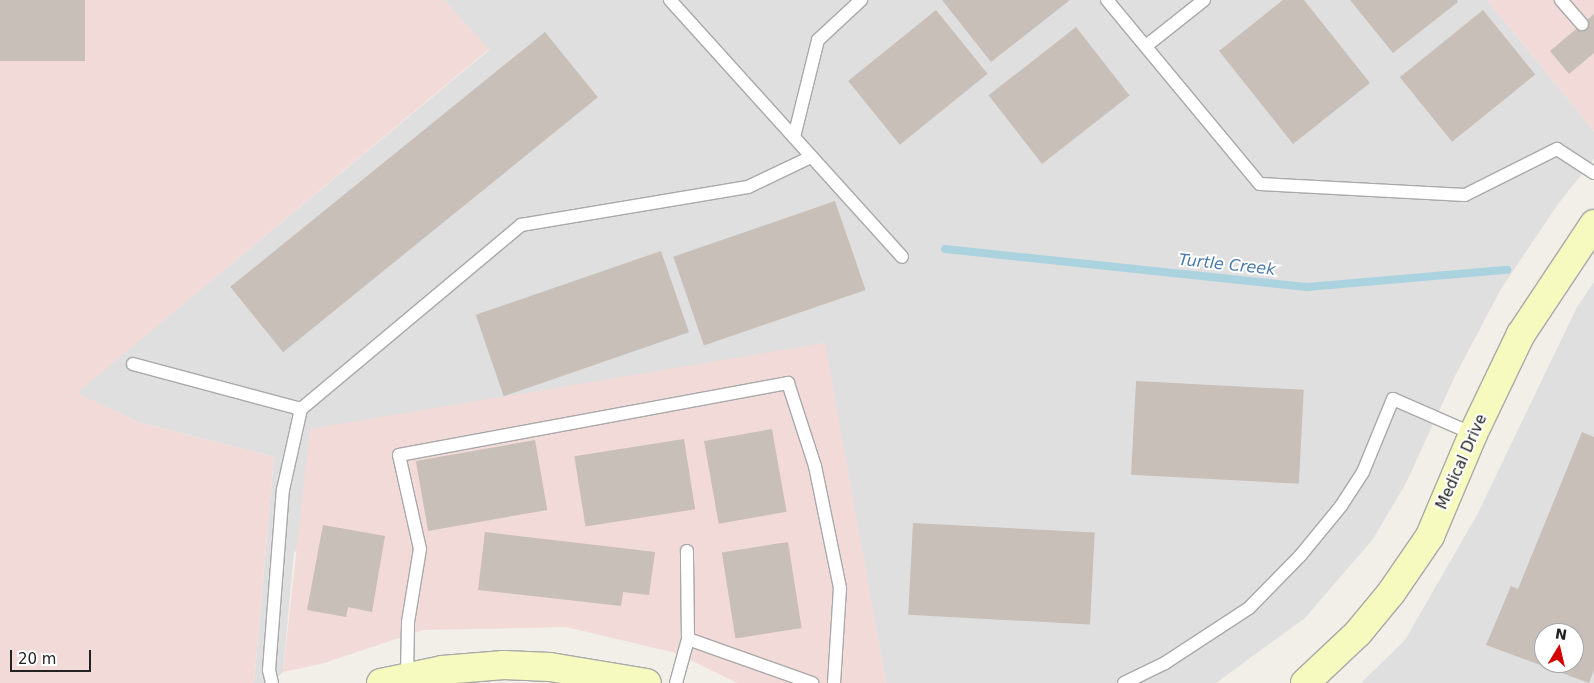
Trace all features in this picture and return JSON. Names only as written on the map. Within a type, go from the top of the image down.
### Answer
[{"type":"street","name":"Medical Drive","points":[[1305,683],[1358,633],[1391,593],[1430,536],[1473,434],[1521,334],[1594,224]]},
{"type":"street","points":[[381,683],[407,676],[504,665],[550,667],[647,683]]},
{"type":"lane","points":[[670,0],[902,257]]},
{"type":"lane","points":[[794,137],[818,40],[861,0]]},
{"type":"lane","points":[[1107,0],[1260,184],[1465,195],[1557,149],[1594,173]]},
{"type":"lane","points":[[1146,46],[1204,0]]},
{"type":"lane","points":[[1561,0],[1582,24]]},
{"type":"lane","points":[[272,683],[269,670],[283,490],[301,409],[520,225],[748,188],[811,157]]},
{"type":"lane","points":[[133,364],[301,409]]},
{"type":"lane","points":[[407,676],[408,622],[420,549],[399,455],[788,383],[815,466],[840,588],[834,683]]},
{"type":"lane","points":[[1124,683],[1165,663],[1249,608],[1300,556],[1341,506],[1363,472],[1393,399],[1473,434]]},
{"type":"lane","points":[[676,683],[688,639],[687,551]]},
{"type":"lane","points":[[688,639],[812,683]]},
{"type":"shaded area","points":[[0,0],[444,0],[489,49],[77,393],[138,422],[274,457],[254,683],[0,683]]},
{"type":"shaded area","points":[[444,0],[1487,0],[1594,131],[1594,159],[1558,204],[1501,289],[1455,376],[1406,483],[1373,539],[1305,618],[1216,683],[886,683],[824,343],[294,552],[283,672],[271,683],[254,683],[274,457],[138,422],[76,393],[489,50]]},
{"type":"shaded area","points":[[1487,0],[1594,0],[1594,131]]},
{"type":"shaded area","points":[[1594,282],[1594,683],[1361,683],[1405,640],[1478,513],[1577,307]]},
{"type":"shaded area","points":[[825,343],[886,683],[737,683],[676,653],[566,627],[423,630],[321,664],[283,672],[310,429]]},
{"type":"building","points":[[0,0],[85,0],[85,61],[0,61]]},
{"type":"building","points":[[942,0],[1070,0],[991,62]]},
{"type":"building","points":[[1283,0],[1304,0],[1370,83],[1293,144],[1219,51]]},
{"type":"building","points":[[1350,0],[1457,0],[1458,2],[1393,53]]},
{"type":"building","points":[[936,10],[988,74],[900,145],[848,81]]},
{"type":"building","points":[[1483,10],[1535,75],[1452,142],[1400,77]]},
{"type":"building","points":[[1594,14],[1594,53],[1569,74],[1550,51]]},
{"type":"building","points":[[1076,27],[1130,96],[1042,164],[989,95]]},
{"type":"building","points":[[545,32],[598,97],[283,352],[230,287]]},
{"type":"building","points":[[835,201],[866,290],[704,346],[673,257]]},
{"type":"building","points":[[661,251],[689,332],[504,396],[476,315]]},
{"type":"building","points":[[1136,381],[1304,390],[1299,484],[1131,475]]},
{"type":"building","points":[[772,429],[787,512],[719,524],[704,441]]},
{"type":"building","points":[[1582,432],[1594,437],[1594,670],[1589,683],[1562,673],[1584,673],[1584,623],[1534,623],[1534,663],[1486,645],[1511,586],[1518,589]]},
{"type":"building","points":[[684,439],[695,509],[585,526],[574,456]]},
{"type":"building","points":[[535,440],[547,510],[428,531],[416,461]]},
{"type":"building","points":[[913,523],[1095,533],[1090,624],[908,615]]},
{"type":"building","points":[[323,525],[385,536],[372,612],[348,607],[346,617],[307,610]]},
{"type":"building","points":[[485,532],[655,552],[649,595],[623,592],[621,606],[478,590]]},
{"type":"building","points":[[788,542],[802,628],[735,638],[722,552]]},
{"type":"waterway","name":"Turtle Creek","points":[[945,249],[1307,287],[1507,270]]}]
